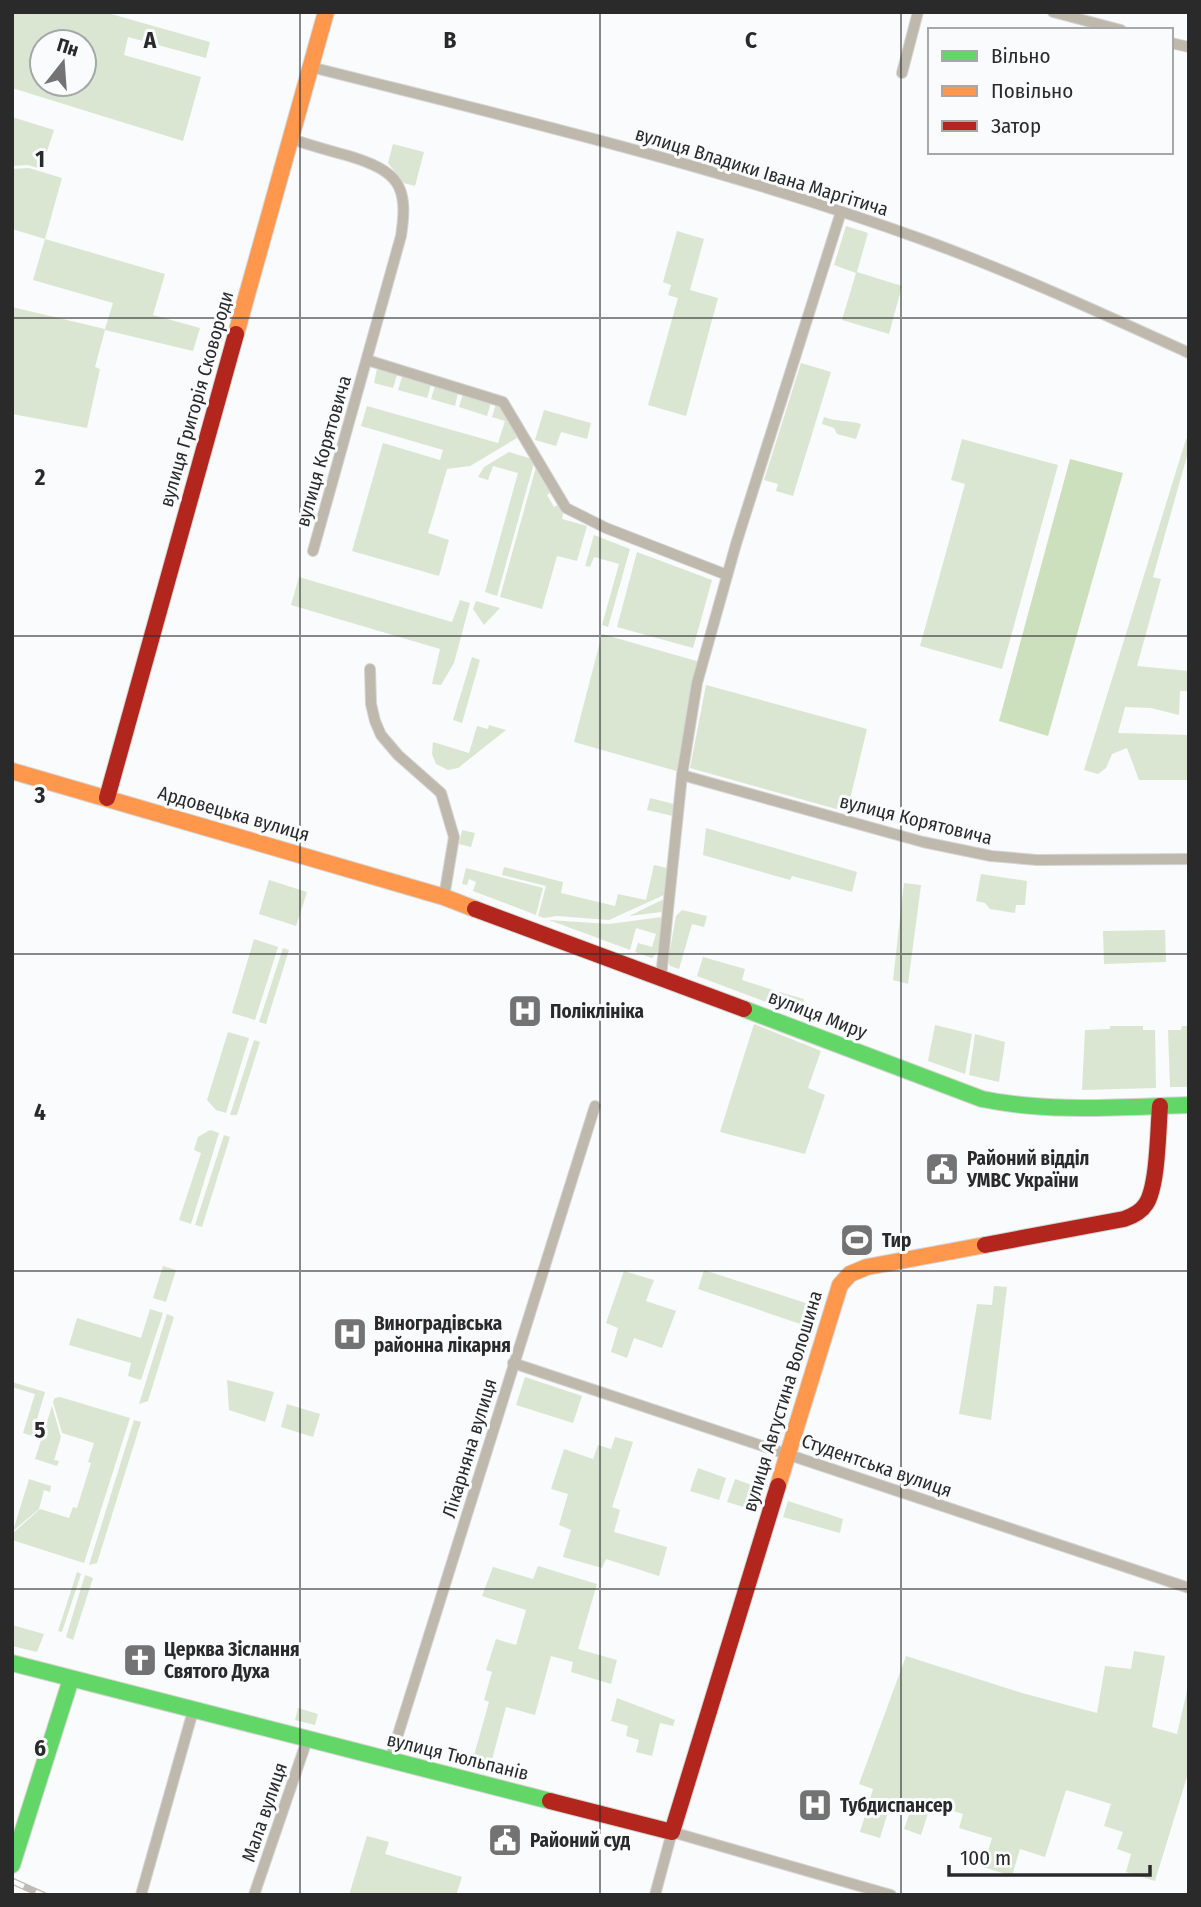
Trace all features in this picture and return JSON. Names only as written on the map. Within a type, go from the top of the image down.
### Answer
[{"type":"main road","name":"вулиця Григорія Сковороди","points":[[107,798],[325,12]]},
{"type":"main road","name":"Ардовецька вулиця","points":[[12,771],[444,897]]},
{"type":"main road","name":"вулиця Миру","points":[[444,897],[661,976],[955,1091],[993,1102],[1052,1108],[1189,1105]]},
{"type":"main road","name":"вулиця Августина Волошина","points":[[672,1832],[836,1294],[844,1279],[867,1267],[1138,1215],[1149,1201],[1152,1191],[1160,1105]]},
{"type":"main road","name":"вулиця Тюльпанів","points":[[12,1663],[672,1832]]},
{"type":"main road","points":[[12,1865],[71,1679]]},
{"type":"street","points":[[902,73],[918,12]]},
{"type":"street","points":[[1053,12],[1113,28]]},
{"type":"street","name":"вулиця Владики Івана Маргітича","points":[[311,67],[668,160],[841,212],[974,259],[1189,353]]},
{"type":"street","name":"вулиця Корятовича","points":[[291,139],[383,168],[396,182],[404,205],[401,236],[313,551]]},
{"type":"street","points":[[661,976],[682,775],[697,683],[727,575],[841,212]]},
{"type":"street","name":"вулиця Корятовича","points":[[367,360],[503,401],[562,505],[569,511],[727,575]]},
{"type":"street","points":[[370,669],[371,704],[381,735],[398,755],[441,793],[454,837],[444,897]]},
{"type":"street","name":"вулиця Корятовича","points":[[682,775],[923,842],[978,854],[1037,860],[1189,859]]},
{"type":"street","name":"Лікарняна вулиця","points":[[390,1760],[595,1105]]},
{"type":"street","name":"Студентська вулиця","points":[[513,1363],[1189,1588]]},
{"type":"street","points":[[141,1895],[193,1711]]},
{"type":"street","name":"Мала вулиця","points":[[254,1895],[307,1740]]},
{"type":"street","name":"вулиця Августина Волошина","points":[[654,1895],[672,1832]]},
{"type":"street","name":"вулиця Тюльпанів","points":[[672,1832],[891,1895]]},
{"type":"green space","points":[[12,12],[104,12],[210,42],[206,58],[128,37],[124,55],[201,77],[183,141],[44,98],[98,98],[98,28],[28,28],[28,93],[12,88]]},
{"type":"green space","points":[[12,117],[54,130],[41,169],[28,165],[12,166]]},
{"type":"green space","points":[[393,144],[424,152],[415,186],[404,183],[388,163]]},
{"type":"green space","points":[[29,168],[62,178],[45,239],[12,229],[12,169]]},
{"type":"green space","points":[[846,226],[868,233],[857,272],[902,286],[889,334],[842,320],[856,273],[834,265]]},
{"type":"green space","points":[[677,231],[704,239],[690,290],[718,298],[686,416],[648,405],[678,298],[668,295],[671,285],[663,282]]},
{"type":"green space","points":[[45,239],[165,274],[153,315],[200,328],[193,351],[105,330],[95,367],[100,369],[87,428],[12,414],[12,307],[105,329],[113,303],[33,280]]},
{"type":"green space","points":[[801,363],[831,372],[793,496],[776,491],[778,484],[764,480]]},
{"type":"green space","points":[[377,369],[397,375],[393,388],[374,383]]},
{"type":"green space","points":[[402,377],[431,385],[427,398],[398,390]]},
{"type":"green space","points":[[435,386],[458,393],[455,406],[431,399]]},
{"type":"green space","points":[[463,394],[491,403],[487,416],[459,407]]},
{"type":"green space","points":[[496,404],[506,412],[517,438],[470,466],[447,469],[428,533],[449,540],[439,576],[352,551],[383,443],[440,460],[443,450],[361,426],[367,406],[498,443],[505,421],[492,417]]},
{"type":"green space","points":[[544,410],[591,423],[587,439],[561,432],[556,446],[535,440]]},
{"type":"green space","points":[[824,417],[861,424],[856,439],[837,434],[834,428],[822,424]]},
{"type":"green space","points":[[962,439],[1058,465],[1002,669],[920,646],[965,484],[951,480]]},
{"type":"green space","points":[[1186,439],[1189,440],[1189,449],[1153,577],[1161,579],[1137,666],[1189,671],[1189,691],[1180,691],[1179,715],[1151,708],[1125,707],[1118,733],[1189,735],[1189,780],[1139,780],[1127,748],[1112,754],[1106,768],[1098,774],[1084,770]]},
{"type":"green space","points":[[509,452],[532,459],[534,463],[497,596],[485,592],[518,473],[493,466],[488,480],[478,477],[484,467]]},
{"type":"green space","points":[[1070,459],[1123,473],[1048,736],[999,721]]},
{"type":"green space","points":[[536,467],[551,492],[547,495],[554,507],[558,505],[563,514],[562,519],[587,526],[577,561],[557,556],[542,609],[500,597]]},
{"type":"green space","points":[[594,535],[630,549],[608,627],[602,625],[619,564],[594,557],[590,567],[585,566]]},
{"type":"green space","points":[[637,552],[712,580],[693,648],[617,627]]},
{"type":"green space","points":[[299,577],[452,622],[460,600],[470,603],[454,663],[441,685],[432,684],[440,649],[291,605]]},
{"type":"green space","points":[[476,601],[500,608],[484,625],[473,609]]},
{"type":"green space","points":[[602,634],[700,662],[680,772],[574,742]]},
{"type":"green space","points":[[472,657],[480,660],[462,723],[453,720]]},
{"type":"green space","points":[[706,685],[867,729],[847,812],[690,768]]},
{"type":"green space","points":[[489,725],[506,730],[458,768],[448,770],[436,764],[432,754],[433,742],[469,753],[477,726],[488,729]]},
{"type":"green space","points":[[650,798],[674,804],[673,816],[647,810]]},
{"type":"green space","points":[[706,828],[857,872],[852,892],[792,876],[790,880],[703,855]]},
{"type":"green space","points":[[462,830],[475,833],[471,847],[459,844]]},
{"type":"green space","points":[[654,865],[667,868],[664,895],[609,920],[538,916],[546,886],[502,875],[504,867],[563,882],[561,893],[615,906],[618,894],[646,900]]},
{"type":"green space","points":[[466,868],[543,888],[536,915],[473,891],[476,882],[469,879],[467,885],[462,884]]},
{"type":"green space","points":[[981,874],[1027,881],[1025,905],[1016,905],[1015,913],[990,909],[985,903],[976,901]]},
{"type":"green space","points":[[269,880],[307,892],[296,926],[259,914]]},
{"type":"green space","points":[[904,883],[921,885],[908,984],[893,980]]},
{"type":"green space","points":[[664,899],[662,912],[629,916]]},
{"type":"green space","points":[[682,910],[707,916],[704,927],[692,924],[679,969],[670,966],[668,961],[676,916]]},
{"type":"green space","points":[[662,917],[658,952],[652,958],[635,952],[638,943],[652,947],[656,934],[636,928],[630,950],[549,920],[609,924]]},
{"type":"green space","points":[[1165,930],[1166,962],[1104,964],[1103,931]]},
{"type":"green space","points":[[254,939],[278,947],[255,1020],[232,1013]]},
{"type":"green space","points":[[283,948],[289,950],[266,1024],[259,1022]]},
{"type":"green space","points":[[703,957],[745,969],[742,980],[773,990],[769,1003],[697,976]]},
{"type":"green space","points":[[779,992],[804,999],[799,1015],[775,1005]]},
{"type":"green space","points":[[754,1024],[821,1051],[808,1088],[825,1095],[805,1154],[720,1132]]},
{"type":"green space","points":[[935,1025],[972,1034],[965,1074],[928,1061]]},
{"type":"green space","points":[[1110,1026],[1143,1026],[1143,1030],[1155,1030],[1156,1088],[1082,1090],[1085,1030],[1110,1029]]},
{"type":"green space","points":[[1182,1026],[1189,1026],[1189,1087],[1170,1087],[1168,1030],[1181,1030]]},
{"type":"green space","points":[[228,1032],[249,1038],[226,1113],[216,1110],[207,1100]]},
{"type":"green space","points":[[975,1034],[1005,1042],[999,1082],[969,1075]]},
{"type":"green space","points":[[254,1040],[260,1042],[237,1115],[230,1115]]},
{"type":"green space","points":[[210,1130],[219,1133],[191,1224],[179,1220],[201,1153],[194,1150],[198,1137]]},
{"type":"green space","points":[[224,1135],[230,1137],[202,1227],[195,1225]]},
{"type":"green space","points":[[163,1266],[176,1270],[166,1302],[153,1298]]},
{"type":"green space","points":[[704,1270],[818,1307],[812,1328],[698,1289]]},
{"type":"green space","points":[[624,1271],[654,1280],[646,1301],[676,1311],[662,1348],[634,1338],[627,1358],[611,1352],[618,1328],[606,1323]]},
{"type":"green space","points":[[994,1286],[1007,1287],[991,1420],[959,1414],[977,1304],[992,1305]]},
{"type":"green space","points":[[150,1309],[163,1313],[141,1380],[128,1376],[131,1363],[69,1345],[77,1318],[141,1338]]},
{"type":"green space","points":[[167,1314],[174,1317],[148,1401],[139,1404]]},
{"type":"green space","points":[[525,1377],[582,1396],[573,1423],[516,1405]]},
{"type":"green space","points":[[227,1380],[274,1392],[265,1422],[229,1410]]},
{"type":"green space","points":[[12,1382],[45,1392],[32,1436],[23,1433],[35,1394],[12,1387]]},
{"type":"green space","points":[[60,1397],[130,1418],[84,1563],[12,1540],[12,1534],[40,1509],[69,1518],[73,1507],[77,1508],[91,1463],[88,1462],[94,1443],[62,1433],[53,1402]]},
{"type":"green space","points":[[287,1404],[320,1414],[313,1437],[281,1427]]},
{"type":"green space","points":[[52,1406],[61,1437],[54,1460],[59,1461],[57,1466],[35,1459]]},
{"type":"green space","points":[[134,1420],[141,1422],[97,1563],[89,1565]]},
{"type":"green space","points":[[615,1437],[633,1442],[612,1507],[620,1510],[614,1532],[667,1547],[659,1576],[606,1559],[602,1568],[563,1557],[571,1530],[559,1525],[568,1494],[551,1489],[564,1449],[593,1459],[598,1445],[611,1449]]},
{"type":"green space","points":[[698,1468],[726,1478],[719,1500],[690,1491]]},
{"type":"green space","points":[[29,1479],[51,1486],[50,1492],[44,1490],[39,1509],[13,1531]]},
{"type":"green space","points":[[735,1479],[763,1489],[757,1511],[727,1502]]},
{"type":"green space","points":[[788,1501],[843,1519],[840,1533],[783,1517]]},
{"type":"green space","points":[[538,1566],[597,1584],[578,1649],[617,1660],[611,1684],[571,1672],[573,1662],[551,1656],[535,1715],[506,1707],[489,1771],[471,1766],[489,1702],[484,1700],[492,1672],[486,1670],[496,1639],[516,1645],[526,1610],[482,1596],[493,1567],[533,1579]]},
{"type":"green space","points":[[77,1572],[81,1574],[62,1632],[58,1631]]},
{"type":"green space","points":[[85,1575],[93,1578],[73,1640],[66,1637]]},
{"type":"green space","points":[[12,1625],[44,1634],[37,1652],[12,1646]]},
{"type":"green space","points":[[1134,1651],[1165,1656],[1152,1727],[1177,1734],[1189,1682],[1189,1770],[1155,1881],[1126,1872],[1131,1854],[1117,1849],[1123,1832],[1104,1826],[1111,1804],[1066,1790],[1045,1857],[1020,1849],[1012,1876],[983,1867],[992,1838],[959,1828],[963,1814],[931,1804],[921,1835],[904,1829],[911,1809],[891,1802],[880,1838],[860,1832],[873,1789],[859,1784],[906,1656],[1022,1693],[1097,1713],[1105,1666],[1131,1669]]},
{"type":"green space","points":[[617,1698],[675,1720],[673,1726],[660,1723],[652,1756],[636,1752],[639,1740],[626,1736],[628,1726],[611,1721]]},
{"type":"green space","points":[[298,1708],[318,1714],[315,1725],[295,1720]]},
{"type":"green space","points":[[367,1836],[389,1842],[385,1854],[462,1877],[456,1895],[349,1895]]},
{"type":"railway","points":[[12,1881],[43,1895]]},
{"type":"traffic: fast","points":[[744,1009],[982,1099],[1059,1108],[1189,1105]]},
{"type":"traffic: fast","points":[[12,1663],[550,1801]]},
{"type":"traffic: fast","points":[[12,1865],[71,1679]]},
{"type":"traffic: slow","points":[[236,334],[326,12]]},
{"type":"traffic: slow","points":[[12,771],[444,897],[475,909]]},
{"type":"traffic: slow","points":[[778,1486],[840,1285],[850,1274],[867,1267],[985,1245]]},
{"type":"traffic: jam","points":[[107,798],[236,334]]},
{"type":"traffic: jam","points":[[475,909],[744,1009]]},
{"type":"traffic: jam","points":[[985,1245],[1134,1215],[1146,1204],[1153,1184],[1160,1106]]},
{"type":"traffic: jam","points":[[550,1801],[672,1832],[778,1486]]},
{"type":"place","name":"Поліклініка","points":[[525,1011]]},
{"type":"place","name":"Районий відділ УМВС України","points":[[942,1169]]},
{"type":"place","name":"Тир","points":[[857,1240]]},
{"type":"place","name":"Виноградівська районна лікарня","points":[[350,1334]]},
{"type":"place","name":"Церква Зіслання Святого Духа","points":[[140,1660]]},
{"type":"place","name":"Тубдиспансер","points":[[815,1805]]},
{"type":"place","name":"Районий суд","points":[[505,1840]]}]
